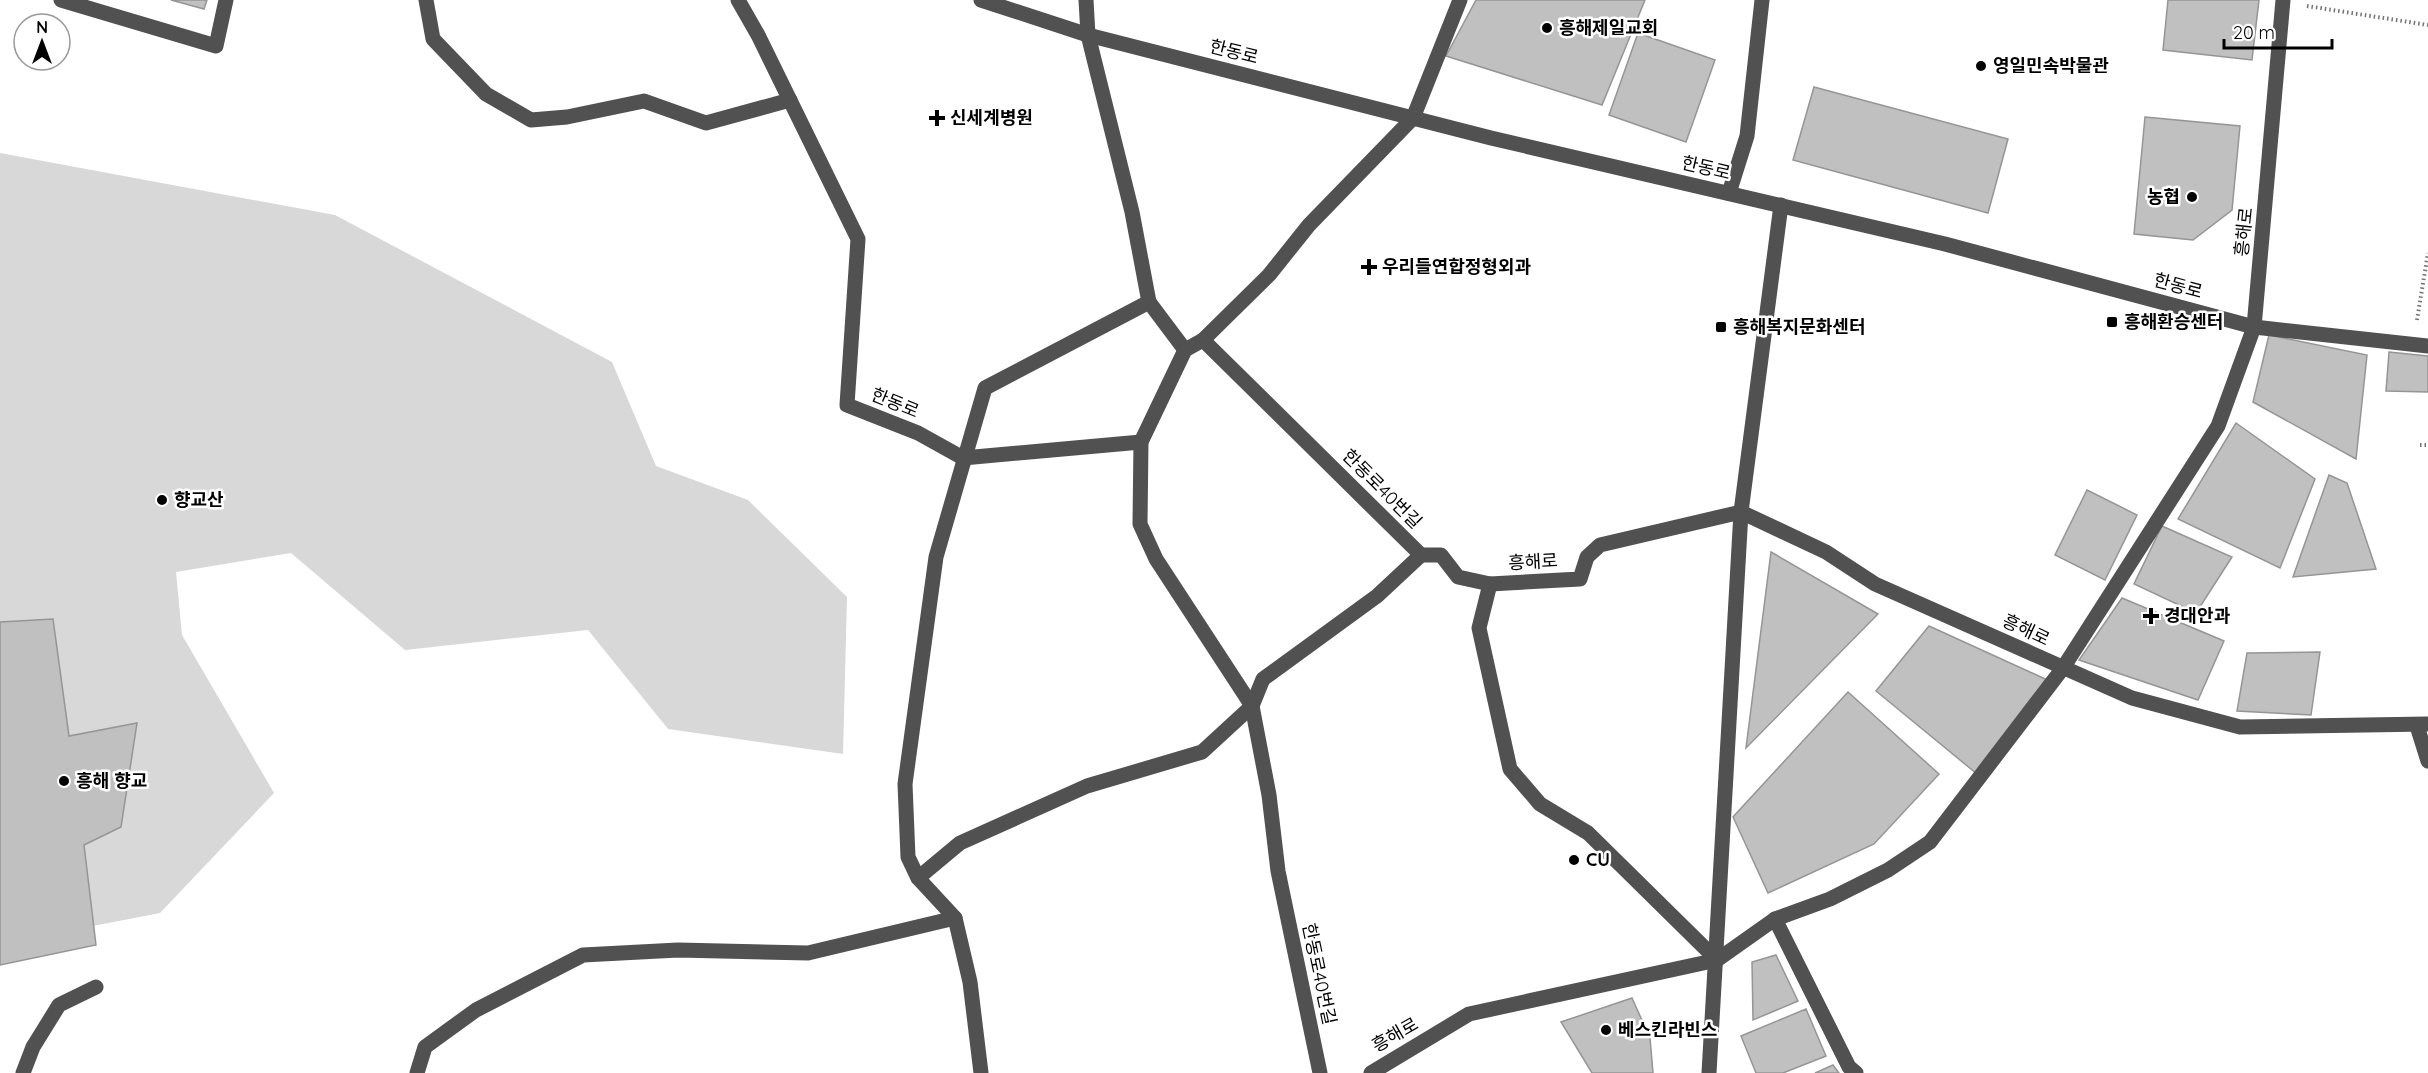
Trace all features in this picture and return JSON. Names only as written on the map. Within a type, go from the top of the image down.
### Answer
[{"type":"street","points":[[61,0],[216,46],[226,0]]},
{"type":"street","points":[[426,0],[434,39],[486,94],[531,120],[567,117],[644,101],[706,123],[790,100]]},
{"type":"street","name":"한동로","points":[[738,0],[758,35],[858,239],[847,405],[918,433],[963,458]]},
{"type":"street","name":"한동로","points":[[981,0],[1088,35],[1413,118],[1945,244],[2254,327],[2420,345]]},
{"type":"street","points":[[1086,0],[1088,35],[1132,212],[1149,302],[1185,350],[1203,340],[1269,275],[1309,225],[1413,118],[1460,0]]},
{"type":"street","points":[[1730,193],[1747,136],[1762,0]]},
{"type":"street","name":"흥해로","points":[[1371,1073],[1469,1014],[1717,960],[1775,919],[1830,899],[1887,870],[1930,842],[2063,668],[2218,426],[2254,327],[2283,1]]},
{"type":"street","points":[[1709,1073],[1741,512],[1781,205]]},
{"type":"street","points":[[981,1073],[970,982],[955,918],[918,878],[908,856],[905,784],[936,557],[985,388],[1149,302]]},
{"type":"street","name":"한동로40번길","points":[[1203,340],[1421,555],[1377,596],[1263,679],[1252,706]]},
{"type":"street","name":"한동로40번길","points":[[1185,350],[1141,442],[1140,524],[1156,559],[1252,706],[1269,795],[1278,871],[1320,1073]]},
{"type":"street","points":[[963,458],[1141,442]]},
{"type":"street","name":"흥해로","points":[[1717,960],[1588,833],[1540,804],[1510,769],[1479,628],[1490,584],[1580,579],[1587,557],[1600,545],[1741,512],[1826,552],[1875,584],[2132,699],[2240,727],[2423,725]]},
{"type":"street","points":[[1421,555],[1441,555],[1458,577],[1490,584]]},
{"type":"street","points":[[918,878],[960,843],[1087,786],[1202,752],[1252,706]]},
{"type":"street","points":[[2423,725],[2428,761]]},
{"type":"street","points":[[417,1073],[425,1047],[476,1010],[583,955],[678,950],[808,953],[955,918]]},
{"type":"street","points":[[1775,919],[1849,1067],[1856,1073]]},
{"type":"street","points":[[23,1073],[33,1047],[59,1005],[96,987]]},
{"type":"path","points":[[2283,1],[2428,25]]},
{"type":"path","points":[[2420,345],[2428,253]]},
{"type":"path","points":[[2420,445],[2428,445]]},
{"type":"shaded area","points":[[0,153],[335,215],[612,362],[656,466],[748,500],[847,597],[843,754],[668,729],[588,630],[405,650],[291,553],[176,572],[182,635],[274,793],[160,913],[0,944]]},
{"type":"building","points":[[171,0],[207,0],[204,9]]},
{"type":"building","name":"흥해제일교회","points":[[1476,0],[1645,0],[1602,105],[1446,56]]},
{"type":"building","points":[[2168,0],[2259,0],[2252,60],[2163,50]]},
{"type":"building","points":[[1638,33],[1715,60],[1686,142],[1609,115]]},
{"type":"building","points":[[1814,87],[2008,139],[1988,213],[1793,160]]},
{"type":"building","points":[[2145,117],[2240,126],[2232,210],[2193,240],[2134,234]]},
{"type":"building","points":[[2269,335],[2367,355],[2356,459],[2253,402]]},
{"type":"building","points":[[2389,352],[2428,356],[2428,392],[2386,391]]},
{"type":"building","points":[[2236,423],[2315,479],[2280,568],[2178,519]]},
{"type":"building","points":[[2329,475],[2347,483],[2376,569],[2293,577]]},
{"type":"building","points":[[2087,490],[2137,515],[2105,580],[2055,555]]},
{"type":"building","points":[[2162,526],[2232,557],[2196,613],[2134,584]]},
{"type":"building","points":[[1771,552],[1878,614],[1746,748]]},
{"type":"building","points":[[2122,598],[2224,641],[2198,700],[2079,660]]},
{"type":"building","name":"흥해 향교","points":[[53,619],[69,736],[137,723],[121,827],[84,845],[96,945],[0,965],[0,622]]},
{"type":"building","points":[[1929,626],[2052,682],[1977,774],[1876,691]]},
{"type":"building","points":[[2320,652],[2311,715],[2237,711],[2247,653]]},
{"type":"building","points":[[1848,692],[1939,774],[1874,844],[1768,893],[1733,817]]},
{"type":"building","points":[[1776,955],[1798,1001],[1753,1020],[1752,962]]},
{"type":"building","name":"베스킨라빈스","points":[[1632,998],[1650,1038],[1653,1073],[1592,1073],[1561,1022]]},
{"type":"building","points":[[1806,1009],[1826,1056],[1783,1073],[1756,1073],[1741,1036]]},
{"type":"building","points":[[1833,1065],[1839,1073],[1815,1073]]},
{"type":"place","name":"흥해제일교회","points":[[1547,28]]},
{"type":"place","name":"영일민속박물관","points":[[1981,66]]},
{"type":"place","name":"신세계병원","points":[[937,118]]},
{"type":"place","name":"농협","points":[[2192,197]]},
{"type":"place","name":"우리들연합정형외과","points":[[1369,267]]},
{"type":"place","name":"흥해환승센터","points":[[2112,322]]},
{"type":"place","name":"흥해복지문화센터","points":[[1721,327]]},
{"type":"place","name":"향교산","points":[[162,500]]},
{"type":"place","name":"경대안과","points":[[2151,616]]},
{"type":"place","name":"흥해 향교","points":[[64,781]]},
{"type":"place","name":"CU","points":[[1574,860]]},
{"type":"place","name":"베스킨라빈스","points":[[1606,1030]]}]
